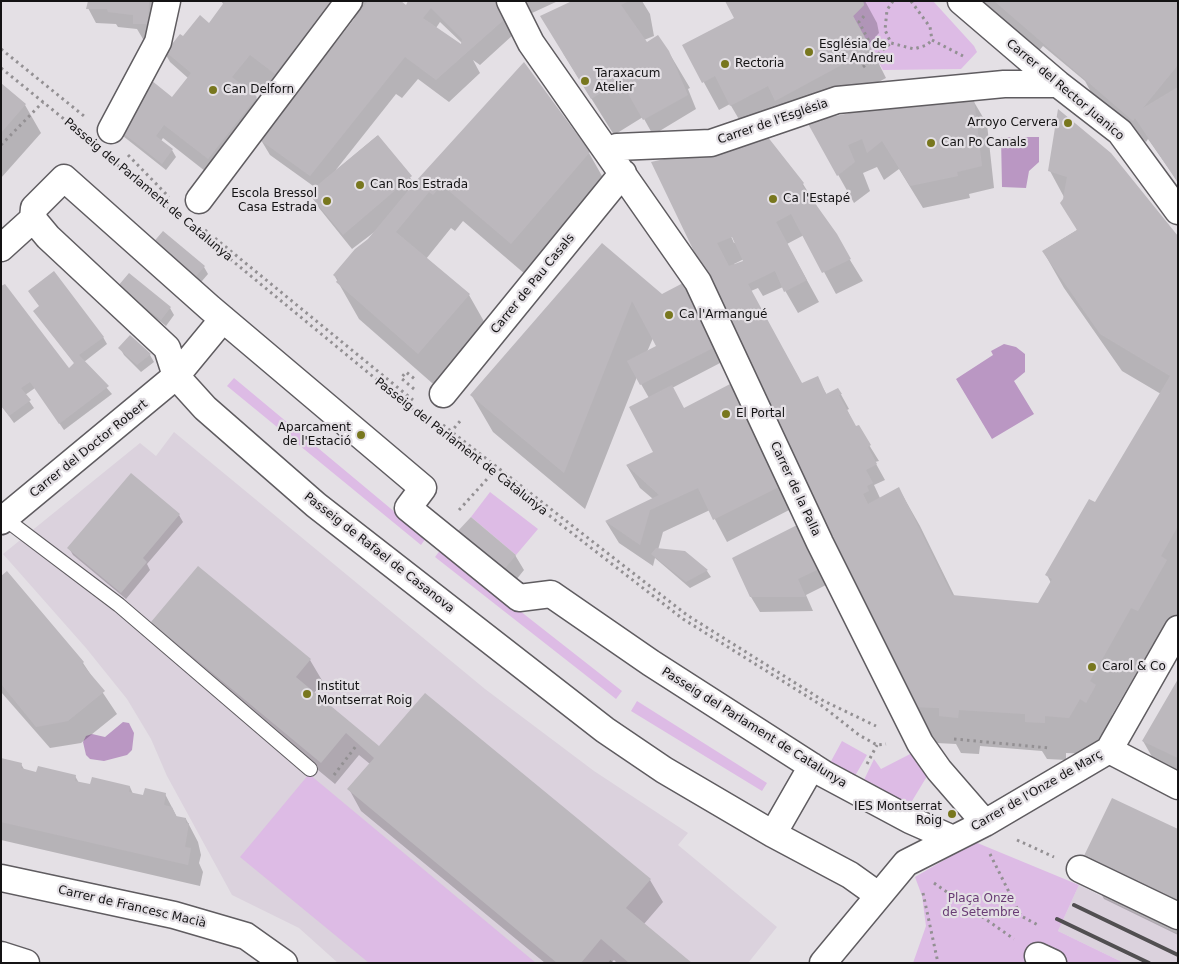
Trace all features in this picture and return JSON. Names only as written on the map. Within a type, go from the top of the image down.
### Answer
[{"type":"street","points":[[117,140],[158,42],[167,1]]},
{"type":"street","points":[[200,213],[349,1]]},
{"type":"street","points":[[510,1],[531,43],[608,151]]},
{"type":"street","name":"Carrer del Rector Juanico","points":[[961,1],[1058,84],[1120,132],[1178,211]]},
{"type":"street","name":"Carrer de l'Església","points":[[608,151],[617,147],[711,143],[837,100],[1004,84],[1058,84]]},
{"type":"street","name":"Carrer de la Palla","points":[[608,151],[698,282],[820,543],[920,743],[939,770],[971,830]]},
{"type":"street","name":"Carrer de Pau Casals","points":[[442,394],[623,173]]},
{"type":"street","name":"Passeig del Parlament de Catalunya","points":[[33,219],[34,208],[64,178],[223,319],[423,488],[408,508],[519,598],[551,594],[651,663],[812,766],[910,820],[971,830]]},
{"type":"street","points":[[1,248],[33,219]]},
{"type":"street","name":"Passeig de Rafael de Casanova","points":[[33,219],[167,348],[176,376],[205,408],[316,505],[605,730],[664,770],[773,834],[850,875],[878,895]]},
{"type":"street","name":"Carrer del Doctor Robert","points":[[3,519],[176,376],[223,319]]},
{"type":"street","name":"Carrer de l'Onze de Març","points":[[823,963],[906,863],[971,830],[1109,750],[1178,629]]},
{"type":"street","points":[[1109,750],[1178,786]]},
{"type":"street","points":[[773,834],[812,766]]},
{"type":"street","points":[[1080,869],[1178,916]]},
{"type":"street","name":"Carrer de Francesc Macià","points":[[1,878],[174,915],[246,936],[284,963]]},
{"type":"street","points":[[1,955],[26,963]]},
{"type":"lane","points":[[3,519],[119,604],[310,769]]},
{"type":"path","points":[[891,43],[886,30],[887,10],[893,1]]},
{"type":"path","points":[[912,1],[930,27],[932,40]]},
{"type":"path","points":[[864,16],[859,22],[870,43]]},
{"type":"path","points":[[891,43],[914,49],[927,45],[932,40]]},
{"type":"path","points":[[932,40],[965,57]]},
{"type":"path","points":[[877,53],[891,43]]},
{"type":"path","points":[[1,49],[86,117]]},
{"type":"path","name":"Passeig del Parlament de Catalunya","points":[[1,68],[86,138]]},
{"type":"path","points":[[1,145],[43,102]]},
{"type":"path","points":[[117,140],[172,199]]},
{"type":"path","name":"Passeig del Parlament de Catalunya","points":[[108,157],[174,213]]},
{"type":"path","points":[[200,213],[413,401]]},
{"type":"path","name":"Passeig del Parlament de Catalunya","points":[[188,225],[447,436],[683,619],[820,706],[859,735],[877,745],[920,743],[961,738],[1053,748]]},
{"type":"path","points":[[447,436],[463,418],[460,415]]},
{"type":"path","points":[[436,419],[687,615],[824,701],[878,726]]},
{"type":"path","points":[[458,512],[498,467]]},
{"type":"path","points":[[332,777],[356,746]]},
{"type":"path","points":[[971,830],[1080,869]]},
{"type":"path","points":[[971,830],[1021,916],[1045,929]]},
{"type":"path","points":[[929,879],[1045,959]]},
{"type":"path","points":[[921,886],[938,963]]},
{"type":"path","points":[[610,963],[614,958]]},
{"type":"shaded area","points":[[1001,137],[1039,137],[1039,162],[1029,171],[1026,188],[1002,187]]},
{"type":"shaded area","points":[[1004,344],[1016,347],[1025,354],[1025,372],[1014,381],[1034,414],[992,439],[956,379],[993,355],[991,351]]},
{"type":"shaded area","name":"Institut Montserrat Roig","points":[[174,432],[485,689],[594,771],[688,833],[678,845],[777,927],[748,963],[338,963],[299,928],[232,895],[167,776],[151,739],[127,699],[86,648],[3,554],[140,443],[156,456]]},
{"type":"shaded area","points":[[123,722],[129,723],[134,733],[132,750],[127,755],[104,761],[90,759],[86,755],[83,742],[86,736],[92,734],[105,737]]},
{"type":"shaded area","points":[[1079,885],[1178,934],[1178,963],[1124,963],[1058,931]]},
{"type":"green space","points":[[863,1],[933,1],[974,46],[977,52],[961,69],[883,70],[853,16],[864,5]]},
{"type":"green space","points":[[234,378],[426,538],[421,545],[227,386]]},
{"type":"green space","points":[[490,492],[538,529],[516,555],[471,517]]},
{"type":"green space","points":[[441,549],[622,691],[616,699],[435,557]]},
{"type":"green space","points":[[637,701],[767,783],[762,791],[631,711]]},
{"type":"green space","points":[[842,741],[867,755],[855,776],[830,763]]},
{"type":"green space","points":[[916,751],[929,773],[909,806],[863,782],[874,759],[881,769]]},
{"type":"green space","points":[[309,774],[536,963],[369,963],[240,857]]},
{"type":"green space","name":"Plaça Onze de Setembre","points":[[975,842],[1079,885],[1058,931],[1124,963],[913,963],[926,926],[922,896],[915,877]]},
{"type":"building","points":[[88,1],[149,1],[148,24],[133,24],[133,15],[108,12],[107,9],[86,9]]},
{"type":"building","points":[[225,1],[332,1],[275,74],[250,55],[232,77],[257,97],[208,159],[164,125],[156,136],[173,149],[162,164],[118,129],[146,76],[172,97],[191,73],[160,47],[172,44],[180,34],[183,36],[200,15],[209,23]]},
{"type":"building","points":[[368,1],[401,1],[406,5],[408,1],[498,1],[506,18],[436,80],[405,57],[310,176],[260,140]],"holes":[[[431,8],[462,39],[461,44],[423,18]]]},
{"type":"building","points":[[572,1],[629,1],[621,5],[647,42],[658,35],[669,51],[688,95],[643,120],[621,81],[591,99],[540,16]]},
{"type":"building","name":"Església de Sant Andreu","points":[[725,1],[863,1],[864,5],[853,16],[871,49],[775,101],[768,86],[730,106],[715,76],[702,83],[682,45],[734,18]]},
{"type":"building","points":[[994,1],[1178,1],[1178,65],[1143,108],[1178,87],[1178,183],[1135,118],[1133,121]]},
{"type":"building","points":[[524,62],[590,152],[511,244],[442,185],[433,195],[429,192],[396,232],[470,294],[418,354],[336,282],[338,279],[333,275],[355,249],[368,239],[416,181]]},
{"type":"building","points":[[1,83],[26,104],[1,133]]},
{"type":"building","name":"Can Po Canals","points":[[974,100],[982,166],[957,172],[958,176],[910,186],[882,141],[867,153],[862,139],[848,145],[855,162],[837,176],[807,122],[869,109]]},
{"type":"building","points":[[1058,109],[1111,153],[1178,236],[1178,526],[1161,556],[1167,560],[1138,611],[1131,608],[1090,681],[1096,685],[1086,703],[1080,699],[1069,718],[1045,716],[1045,723],[1025,722],[1025,714],[959,710],[958,718],[939,716],[939,708],[913,707],[651,162],[767,136],[804,183],[802,185],[837,234],[851,259],[822,273],[791,214],[776,222],[807,280],[784,292],[775,271],[748,284],[802,383],[818,376],[826,394],[838,388],[842,394],[839,395],[856,426],[859,425],[871,445],[868,447],[877,464],[866,470],[873,483],[867,486],[869,491],[863,494],[868,504],[899,487],[952,595],[1038,603],[1052,579],[1045,575],[1089,499],[1095,502],[1170,376],[1100,334],[1042,251],[1077,230],[1060,203],[1063,199],[1067,177],[1048,171]],"holes":[[[732,237],[743,261],[729,266],[717,243]]]},
{"type":"building","name":"Can Ros Estrada","points":[[378,135],[412,176],[343,235],[308,193]]},
{"type":"building","points":[[163,231],[205,266],[191,282],[151,245]]},
{"type":"building","points":[[602,243],[662,294],[683,283],[715,347],[640,385],[627,361],[656,346],[632,301],[564,473],[470,395]]},
{"type":"building","points":[[54,271],[104,337],[79,355],[109,386],[59,424],[30,382],[21,388],[31,400],[9,416],[1,406],[1,286],[5,284],[69,368],[74,363],[33,311],[39,306],[28,291]]},
{"type":"building","points":[[129,273],[171,307],[161,320],[118,286]]},
{"type":"building","points":[[130,335],[151,354],[137,365],[118,348]]},
{"type":"building","points":[[732,383],[781,486],[713,520],[698,488],[650,510],[640,545],[605,521],[659,495],[626,465],[653,452],[629,407],[672,385],[684,408]]},
{"type":"building","points":[[131,473],[180,514],[143,558],[147,562],[121,593],[67,548]]},
{"type":"building","points":[[471,517],[516,555],[503,571],[456,533]]},
{"type":"building","points":[[803,522],[825,566],[798,579],[806,597],[750,597],[732,558]]},
{"type":"building","points":[[656,548],[685,551],[708,570],[686,582],[651,554]]},
{"type":"building","points":[[198,566],[311,659],[296,677],[379,746],[425,693],[651,879],[626,908],[692,963],[629,963],[601,939],[581,963],[557,963],[347,789],[374,758],[346,733],[321,763],[151,622]]},
{"type":"building","points":[[7,571],[84,662],[82,664],[105,691],[68,721],[36,727],[1,684],[1,576]]},
{"type":"building","points":[[1178,679],[1178,758],[1142,741]]},
{"type":"building","points":[[1,758],[22,763],[21,768],[36,772],[38,766],[76,775],[75,781],[90,784],[92,777],[130,786],[129,792],[143,795],[145,788],[166,793],[164,805],[172,807],[176,816],[186,818],[186,823],[189,823],[185,847],[191,848],[188,865],[1,822]]},
{"type":"building","points":[[1112,798],[1178,829],[1178,909],[1081,862]]},
{"type":"railway","points":[[1074,905],[1178,955]]},
{"type":"railway","points":[[1057,919],[1149,963]]},
{"type":"place","name":"Església de Sant Andreu","points":[[809,52]]},
{"type":"place","name":"Rectoria","points":[[725,64]]},
{"type":"place","name":"Taraxacum Atelier","points":[[585,81]]},
{"type":"place","name":"Can Delforn","points":[[213,90]]},
{"type":"place","name":"Arroyo Cervera","points":[[1068,123]]},
{"type":"place","name":"Can Po Canals","points":[[931,143]]},
{"type":"place","name":"Can Ros Estrada","points":[[360,185]]},
{"type":"place","name":"Ca l'Estapé","points":[[773,199]]},
{"type":"place","name":"Escola Bressol Casa Estrada","points":[[327,201]]},
{"type":"place","name":"Ca l'Armangué","points":[[669,315]]},
{"type":"place","name":"El Portal","points":[[726,414]]},
{"type":"place","name":"Aparcament de l'Estació","points":[[361,435]]},
{"type":"place","name":"Carol & Co","points":[[1092,667]]},
{"type":"place","name":"Institut Montserrat Roig","points":[[307,694]]},
{"type":"place","name":"IES Montserrat Roig","points":[[952,814]]}]
